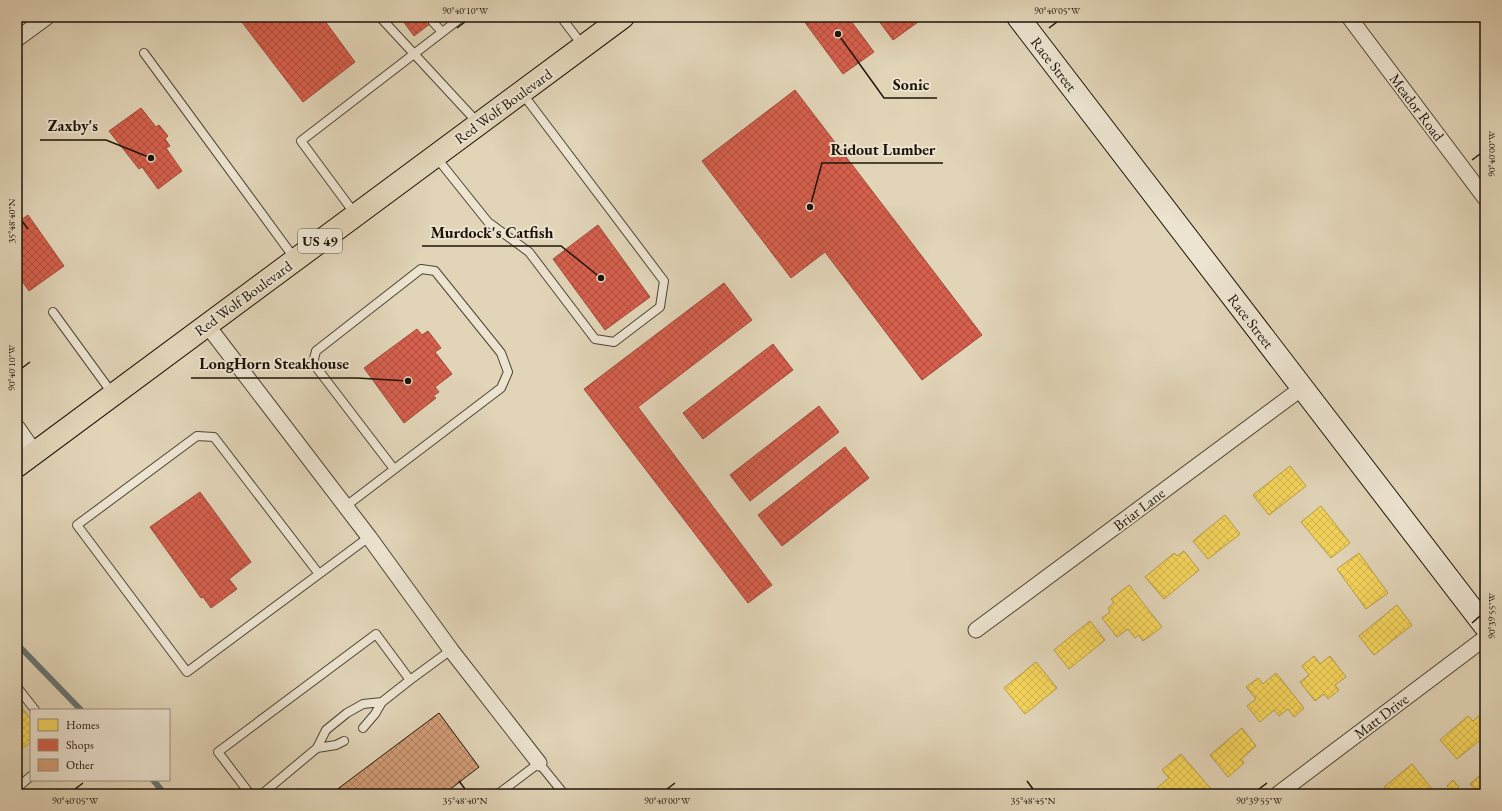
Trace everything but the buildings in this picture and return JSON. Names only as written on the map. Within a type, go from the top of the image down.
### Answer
[{"type":"highway","name":"Red Wolf Boulevard","points":[[17,466],[623,17]]},
{"type":"street","name":"Race Street","points":[[1018,17],[1485,626]]},
{"type":"street","name":"Meador Road","points":[[1350,17],[1485,198]]},
{"type":"street","points":[[17,39],[40,19]]},
{"type":"street","points":[[207,325],[346,506],[451,650],[539,763]]},
{"type":"street","name":"Briar Lane","points":[[976,630],[1302,388]]},
{"type":"street","points":[[17,427],[34,453]]},
{"type":"street","name":"Matt Drive","points":[[1278,794],[1485,638]]},
{"type":"lane","points":[[380,17],[478,124]]},
{"type":"lane","points":[[356,214],[301,141],[460,17]]},
{"type":"lane","points":[[561,17],[584,46]]},
{"type":"lane","points":[[433,22],[442,32]]},
{"type":"lane","points":[[144,53],[296,259]]},
{"type":"lane","points":[[435,156],[488,222],[529,252],[595,339],[614,342],[660,307],[664,281],[521,92]]},
{"type":"lane","points":[[346,506],[501,388],[508,372],[501,353],[435,271],[421,269],[316,352],[313,363],[394,469]]},
{"type":"lane","points":[[53,312],[113,394]]},
{"type":"lane","points":[[319,574],[214,437],[197,436],[77,526],[187,672],[369,537]]},
{"type":"lane","points":[[250,794],[218,752],[376,634],[410,680]]},
{"type":"lane","points":[[363,728],[375,714],[382,702],[451,650]]},
{"type":"lane","points":[[17,688],[34,709]]},
{"type":"lane","points":[[262,794],[317,748],[326,730],[347,713],[363,704],[382,702]]},
{"type":"lane","points":[[317,748],[336,745],[344,741]]},
{"type":"lane","points":[[498,794],[539,763],[564,794]]},
{"type":"lane","points":[[17,788],[30,777]]},
{"type":"waterway","points":[[17,644],[80,709]]},
{"type":"waterway","points":[[154,781],[165,794]]},
{"type":"place","name":"Sonic","points":[[838,34]]},
{"type":"place","name":"Zaxby's","points":[[151,158]]},
{"type":"place","name":"Ridout Lumber","points":[[810,207]]},
{"type":"place","name":"Murdock's Catfish","points":[[601,278]]},
{"type":"place","name":"LongHorn Steakhouse","points":[[408,381]]}]
